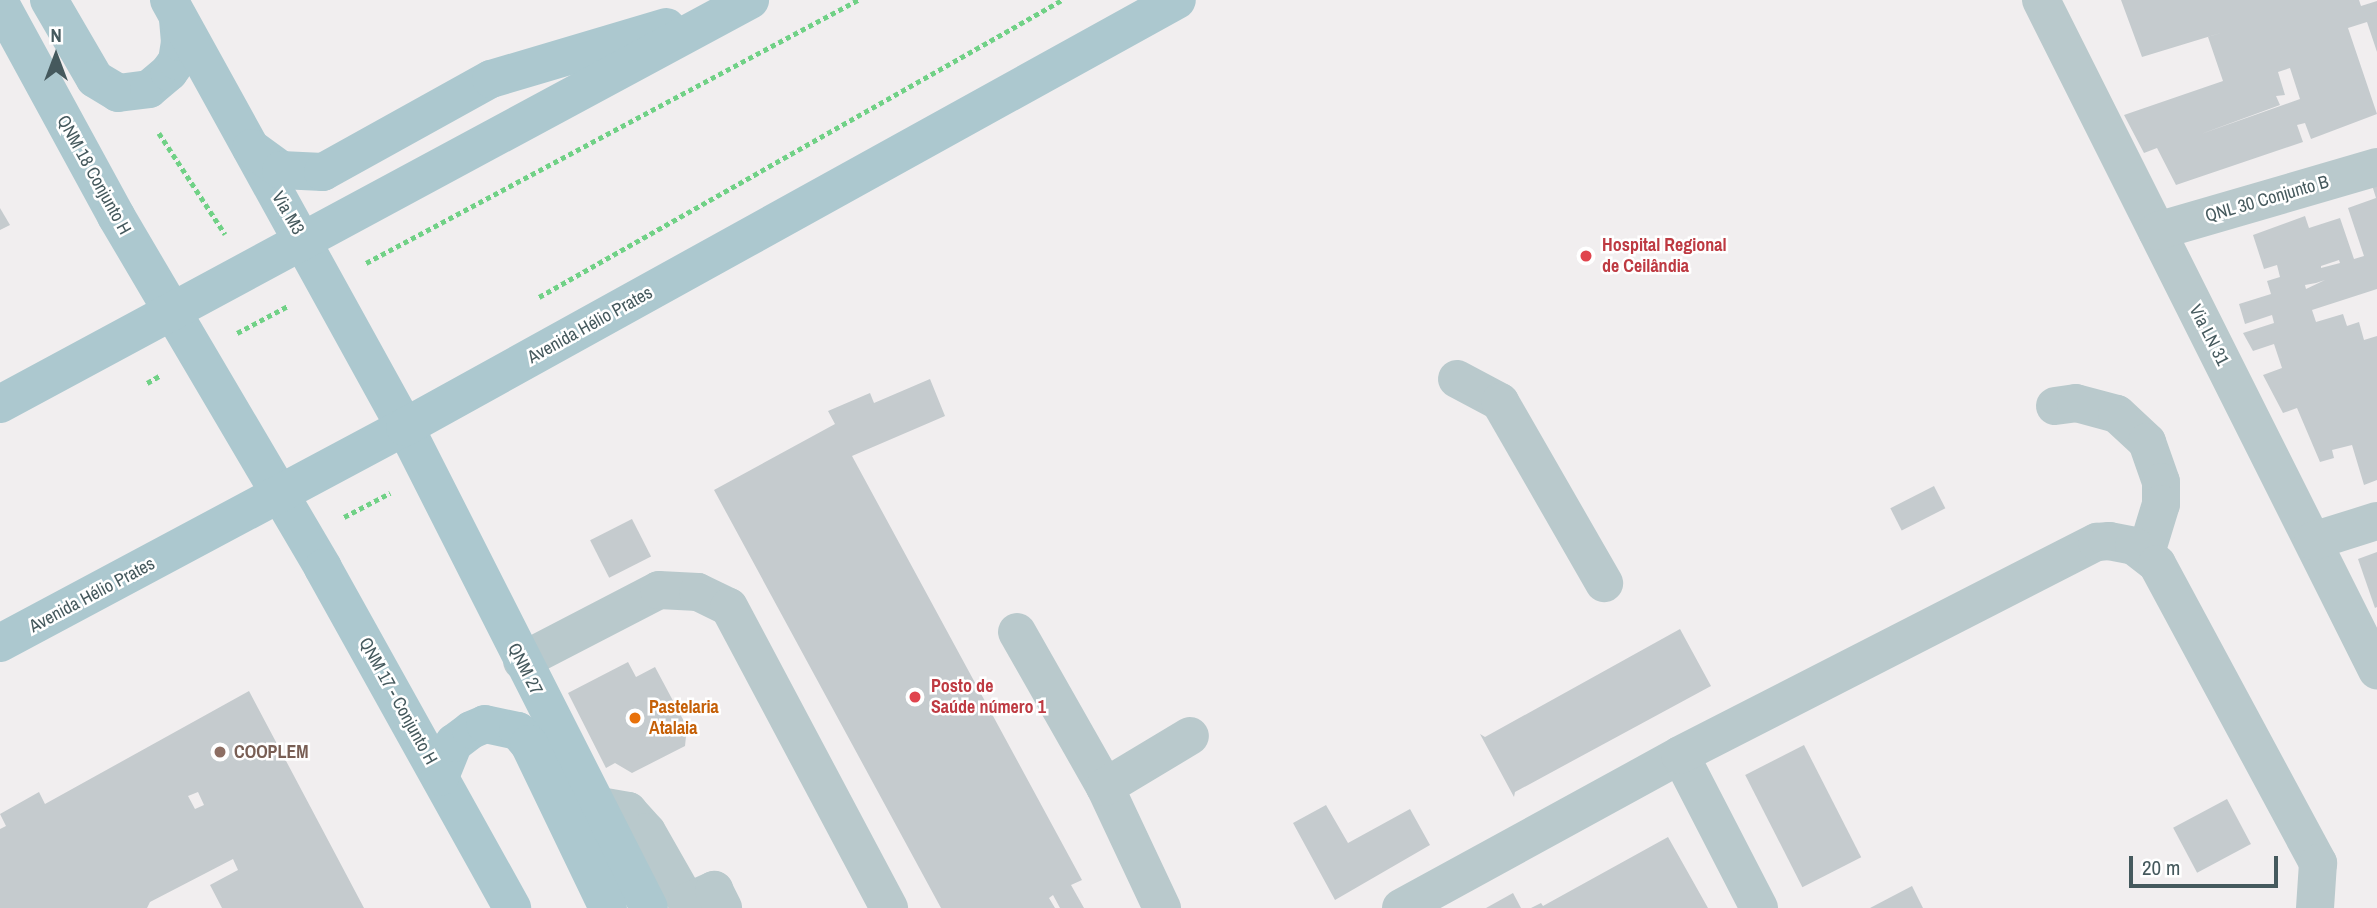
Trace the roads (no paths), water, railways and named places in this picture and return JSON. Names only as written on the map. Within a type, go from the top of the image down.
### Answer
[{"type":"main road","points":[[49,0],[95,79],[106,90],[136,93],[160,83],[177,61],[173,8]]},
{"type":"main road","name":"Avenida Hélio Prates","points":[[0,643],[405,427],[1177,0]]},
{"type":"main road","points":[[248,144],[262,160],[281,170],[323,172],[491,79],[747,1]]},
{"type":"main road","points":[[0,404],[747,1]]},
{"type":"main road","name":"QNM 18 Conjunto H","points":[[0,2],[172,310]]},
{"type":"main road","name":"Via M3","points":[[173,8],[405,427]]},
{"type":"main road","points":[[172,310],[280,495]]},
{"type":"main road","name":"QNM 27","points":[[405,427],[594,805],[649,908]]},
{"type":"main road","name":"QNM 17 - Conjunto H","points":[[280,495],[512,908]]},
{"type":"main road","points":[[440,777],[454,743],[471,730],[485,724],[518,732],[529,744],[608,908]]},
{"type":"street","name":"Via LN 31","points":[[2041,0],[2377,670]]},
{"type":"street","name":"QNL 30 Conjunto B","points":[[2157,231],[2377,167]]},
{"type":"street","points":[[1457,379],[1500,402],[1604,583]]},
{"type":"street","points":[[2055,406],[2076,403],[2117,414],[2147,442],[2161,482],[2161,504],[2146,553]]},
{"type":"street","points":[[2313,541],[2377,520]]},
{"type":"street","points":[[1401,908],[1679,755],[2097,542],[2121,541],[2146,553],[2157,564],[2318,863],[2315,908]]},
{"type":"street","points":[[522,661],[659,590],[698,592],[730,607],[888,908]]},
{"type":"street","points":[[1017,632],[1105,787],[1162,908]]},
{"type":"street","points":[[1105,787],[1190,736]]},
{"type":"street","points":[[1679,755],[1759,908]]},
{"type":"street","points":[[594,805],[628,811],[647,832],[687,902],[714,890],[723,908]]},
{"type":"place","name":"Hospital Regional de Ceilândia","points":[[1586,256]]},
{"type":"place","name":"Posto de Saúde número 1","points":[[915,697]]},
{"type":"place","name":"Pastelaria Atalaia","points":[[635,718]]},
{"type":"place","name":"COOPLEM","points":[[220,752]]}]
